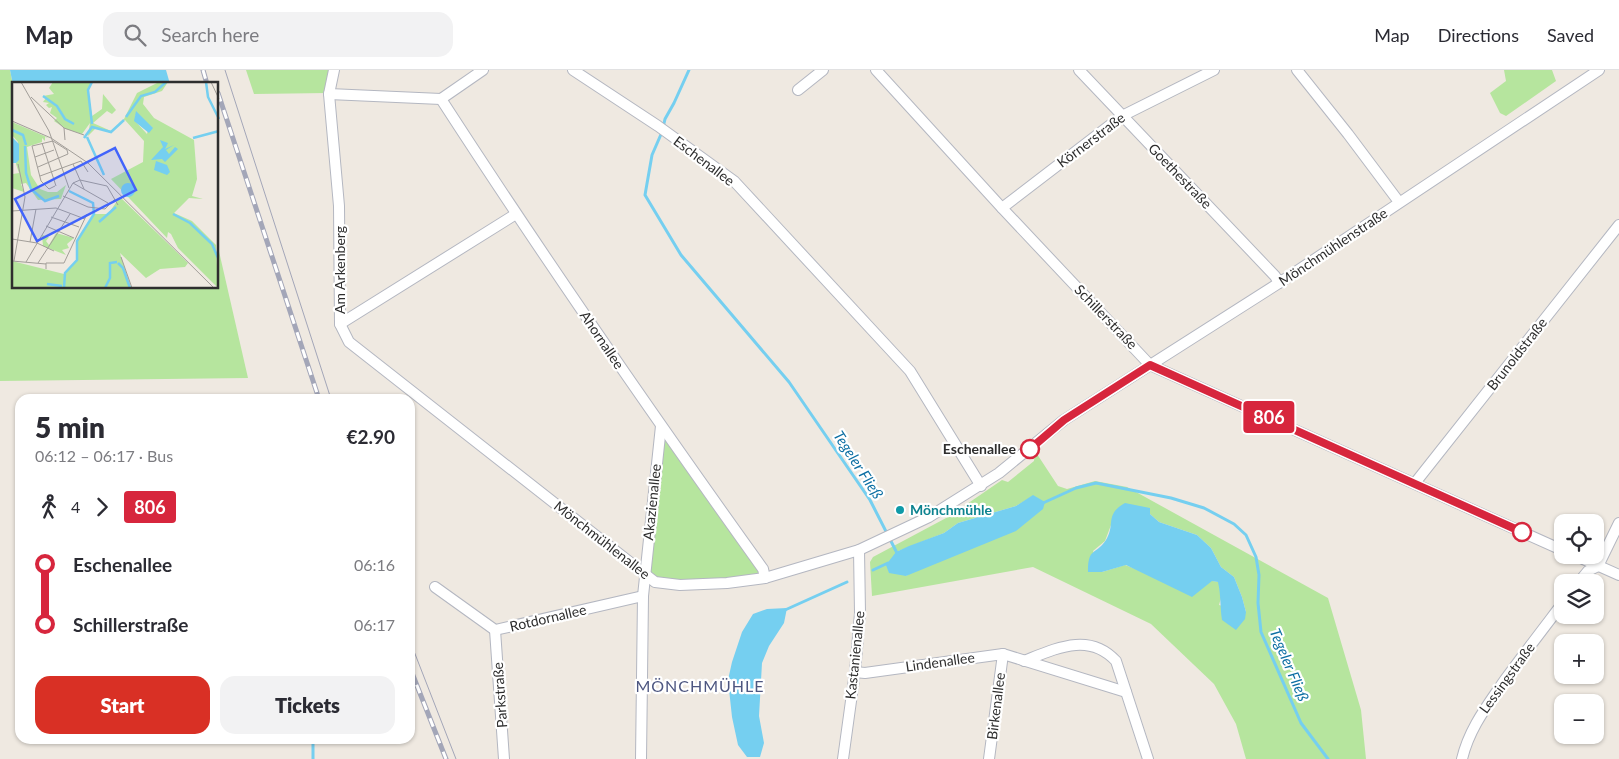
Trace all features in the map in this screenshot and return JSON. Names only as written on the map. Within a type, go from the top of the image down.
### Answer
[{"type":"street","name":"Am Arkenberg","points":[[334,70],[329,94],[340,206],[340,324]]},
{"type":"street","points":[[329,94],[441,99],[483,70]]},
{"type":"street","name":"Eschenallee","points":[[573,70],[658,126],[734,181],[910,371],[981,486]]},
{"type":"street","points":[[798,90],[823,70]]},
{"type":"street","name":"Schillerstraße","points":[[876,70],[1002,208],[1150,365],[1554,546]]},
{"type":"street","name":"Goethestraße","points":[[1079,70],[1275,276],[1279,283]]},
{"type":"street","name":"Körnerstraße","points":[[1002,208],[1122,116],[1214,70]]},
{"type":"street","points":[[1297,70],[1399,202]]},
{"type":"street","name":"Mönchmühlenstraße","points":[[1064,420],[1279,283],[1600,70]]},
{"type":"street","name":"Ahornallee","points":[[441,99],[516,214],[661,426],[763,569],[765,578]]},
{"type":"street","name":"Am Arkenberg","points":[[340,324],[516,214]]},
{"type":"street","name":"Brunoldstraße","points":[[1415,483],[1619,225]]},
{"type":"street","name":"Mönchmühlenallee","points":[[340,324],[349,342],[655,582],[680,585],[727,583],[765,578],[858,550],[896,534],[929,517],[981,486],[1020,458],[1064,420]]},
{"type":"street","name":"Akazienallee","points":[[641,759],[644,572],[661,426]]},
{"type":"street","points":[[1586,574],[1598,566],[1619,523]]},
{"type":"street","name":"Kastanienallee","points":[[843,759],[855,672],[860,613],[858,550]]},
{"type":"street","points":[[1594,564],[1619,576]]},
{"type":"street","name":"Rotdornallee","points":[[435,587],[495,630],[643,596]]},
{"type":"street","name":"Lessingstraße","points":[[1462,759],[1465,746],[1477,720],[1554,615]]},
{"type":"street","name":"Parkstraße","points":[[495,630],[504,759]]},
{"type":"street","points":[[1024,661],[1052,650],[1070,646],[1091,644],[1107,651],[1116,661],[1148,759]]},
{"type":"street","name":"Lindenallee","points":[[855,672],[865,673],[1003,654],[1126,692]]},
{"type":"street","name":"Birkenallee","points":[[989,759],[1003,654]]},
{"type":"green space","points":[[0,70],[10,70],[12,82],[12,289],[219,289],[219,251],[248,378],[0,381]]},
{"type":"green space","points":[[246,70],[329,70],[327,93],[254,94]]},
{"type":"green space","points":[[1504,70],[1552,70],[1556,81],[1506,116],[1500,113],[1490,93],[1506,81]]},
{"type":"green space","points":[[662,428],[764,578],[656,581],[646,571]]},
{"type":"green space","points":[[1035,451],[1058,486],[1067,489],[1095,481],[1127,487],[1328,598],[1361,710],[1366,759],[1246,759],[1236,724],[1214,684],[1151,624],[1033,567],[872,596],[870,562],[873,557],[948,517],[1002,480],[1008,482],[1034,461]],"holes":[[[1033,496],[906,576],[896,552],[944,533],[958,523],[1016,506]],[[1150,514],[1159,522],[1197,535],[1211,548],[1221,567],[1234,577],[1246,612],[1219,605],[1221,598],[1219,582],[1136,569],[1125,565],[1102,572],[1093,551],[1105,541],[1111,525]]]},
{"type":"water","points":[[10,70],[166,70],[169,82],[12,82]]},
{"type":"water","points":[[1033,495],[1045,502],[1043,509],[1016,531],[906,576],[889,573],[886,565],[896,552],[944,533],[958,523],[1016,506]]},
{"type":"water","points":[[1125,503],[1150,508],[1150,514],[1159,522],[1197,535],[1211,548],[1221,567],[1234,577],[1242,597],[1246,612],[1245,619],[1236,630],[1222,620],[1218,582],[1212,581],[1192,597],[1126,565],[1102,572],[1088,572],[1091,555],[1106,540],[1112,516]]},
{"type":"water","points":[[787,608],[784,623],[769,646],[762,663],[759,716],[764,743],[760,757],[747,757],[738,745],[732,717],[728,680],[732,662],[742,632],[753,614],[767,609]]},
{"type":"waterway","name":"Tegeler Fließ","points":[[689,70],[665,119],[662,132],[652,155],[645,195],[681,255],[789,382],[870,500],[898,555]]},
{"type":"waterway","name":"Tegeler Fließ","points":[[1043,503],[1076,488],[1096,483],[1171,498],[1204,508],[1234,524],[1246,535],[1256,557],[1259,575],[1258,603],[1261,632],[1301,723],[1328,759]]},
{"type":"waterway","points":[[873,570],[888,563]]},
{"type":"waterway","points":[[785,610],[847,582]]},
{"type":"waterway","points":[[313,744],[313,759]]},
{"type":"tram line","points":[[225,70],[329,394]]},
{"type":"tram line","points":[[415,654],[456,759]]},
{"type":"railway","points":[[203,70],[206,82]]},
{"type":"railway","points":[[219,96],[317,394]]},
{"type":"railway","points":[[415,681],[446,759]]},
{"type":"bus line","name":"806","points":[[1030,449],[1064,420],[1150,365],[1522,532]]},
{"type":"place","name":"Eschenallee","points":[[1030,449]]},
{"type":"place","name":"Mönchmühle","points":[[900,510]]},
{"type":"district","name":"MÖNCHMÜHLE","points":[[700,686]]}]
